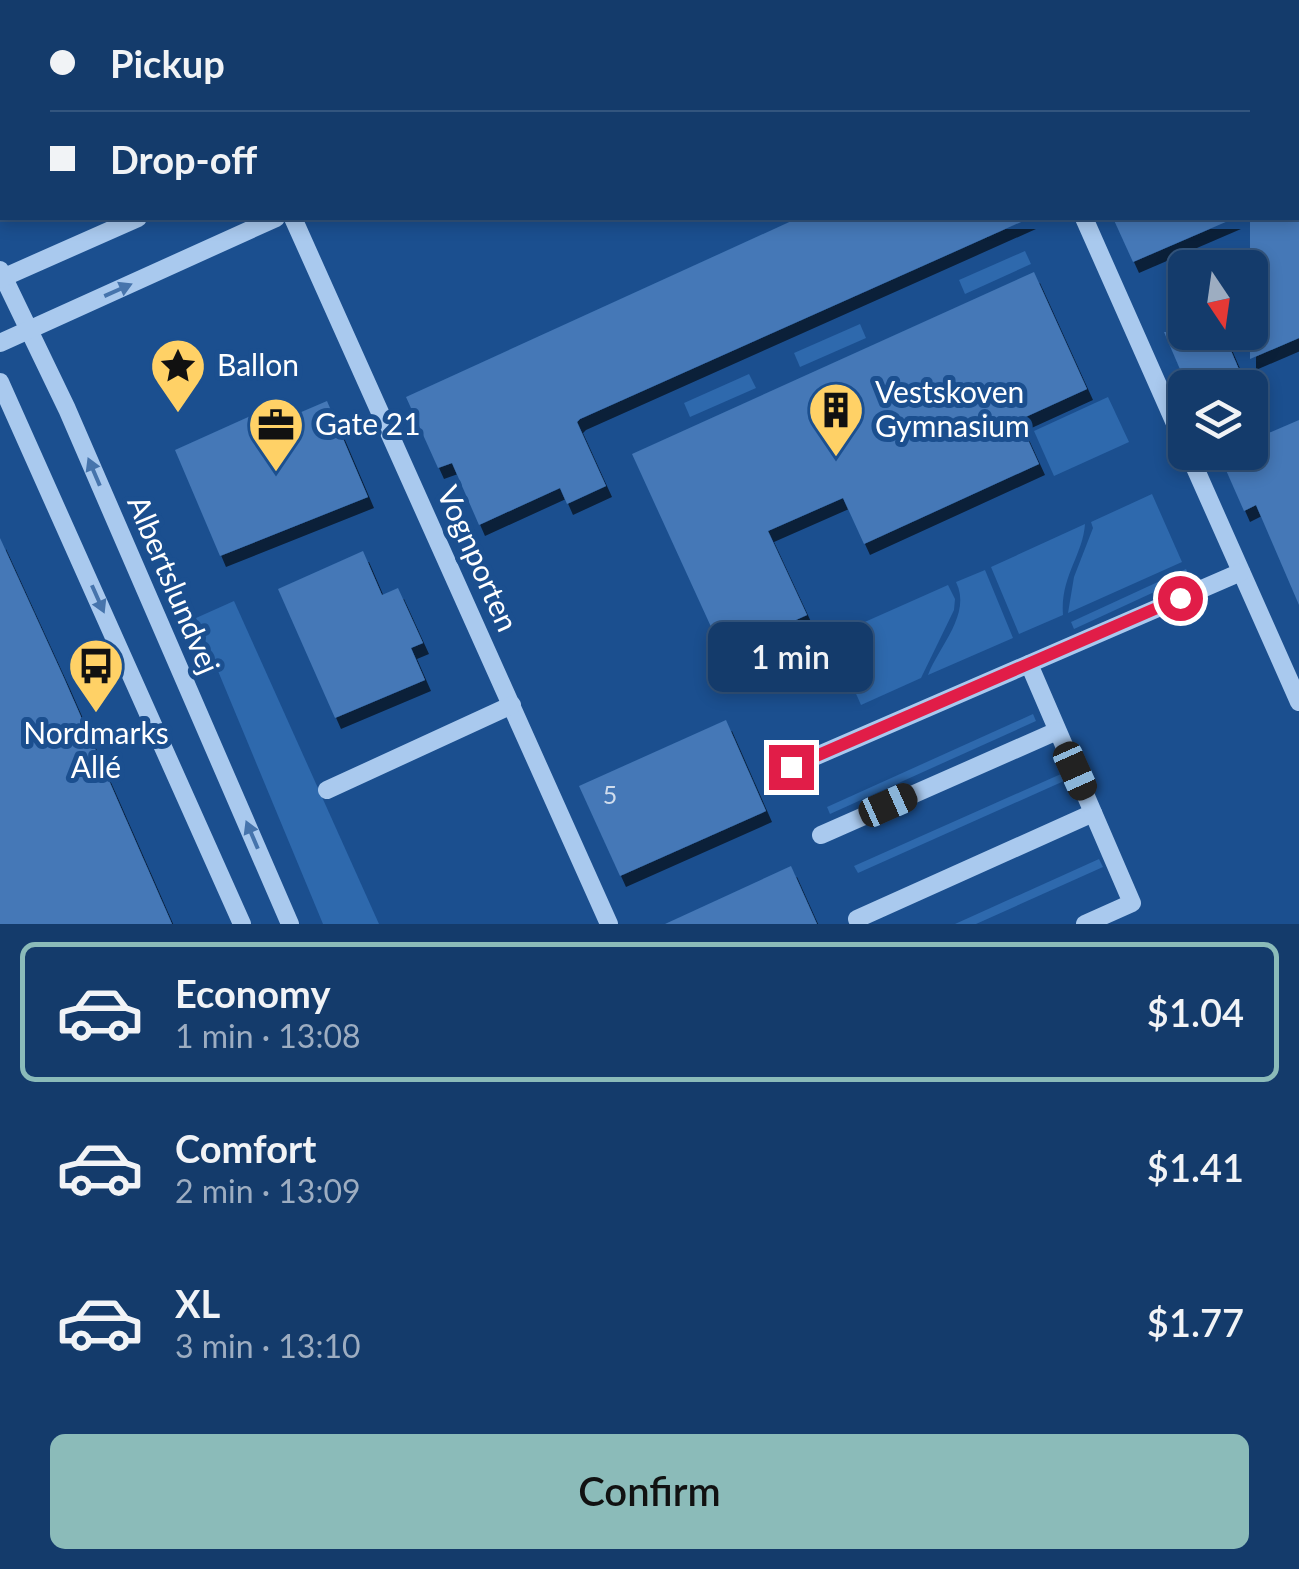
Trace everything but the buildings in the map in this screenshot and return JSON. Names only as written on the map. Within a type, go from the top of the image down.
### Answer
[{"type":"street","points":[[1,276],[133,220]]},
{"type":"street","points":[[0,343],[272,220]]},
{"type":"street","name":"Vognporten","points":[[294,220],[609,924]]},
{"type":"street","points":[[1085,220],[1168,408]]},
{"type":"street","name":"Albertslundvej","points":[[1,276],[67,408],[290,924]]},
{"type":"street","points":[[0,382],[242,924]]},
{"type":"street","points":[[1196,470],[1299,702]]},
{"type":"street","points":[[791,767],[1242,572]]},
{"type":"street","points":[[1029,664],[1132,904],[1085,924]]},
{"type":"street","points":[[327,790],[512,705]]},
{"type":"street","points":[[820,835],[1058,731]]},
{"type":"street","points":[[857,918],[1094,813]]},
{"type":"shaded area","points":[[1025,251],[1031,264],[965,294],[959,280]]},
{"type":"shaded area","points":[[860,324],[866,338],[800,367],[794,353]]},
{"type":"shaded area","points":[[749,374],[756,388],[690,417],[684,403]]},
{"type":"shaded area","points":[[1108,397],[1129,442],[1054,476],[1034,431]]},
{"type":"shaded area","points":[[1152,494],[1182,562],[1068,613],[1074,577],[1093,528],[1091,522]]},
{"type":"shaded area","points":[[1085,524],[1065,589],[1063,615],[1019,634],[991,567]]},
{"type":"shaded area","points":[[1186,569],[1189,576],[1074,629],[1071,622]]},
{"type":"shaded area","points":[[985,570],[1013,638],[928,675],[957,618],[960,594],[956,582]]},
{"type":"shaded area","points":[[948,585],[955,599],[954,610],[921,678],[861,705],[831,637]]},
{"type":"shaded area","points":[[234,601],[379,924],[323,924],[196,618]]},
{"type":"shaded area","points":[[1033,714],[1036,721],[830,814],[827,807]]},
{"type":"shaded area","points":[[1061,774],[1064,781],[858,873],[854,866]]},
{"type":"shaded area","points":[[1099,859],[1103,867],[976,924],[955,924]]},
{"type":"place","name":"Ballon","points":[[178,415]]},
{"type":"place","name":"Vestskoven Gymnasium","points":[[836,459]]},
{"type":"place","name":"Gate 21","points":[[276,474]]},
{"type":"place","name":"Nordmarks Allé","points":[[96,715]]},
{"type":"route","points":[[791,767],[1180,598]]}]
